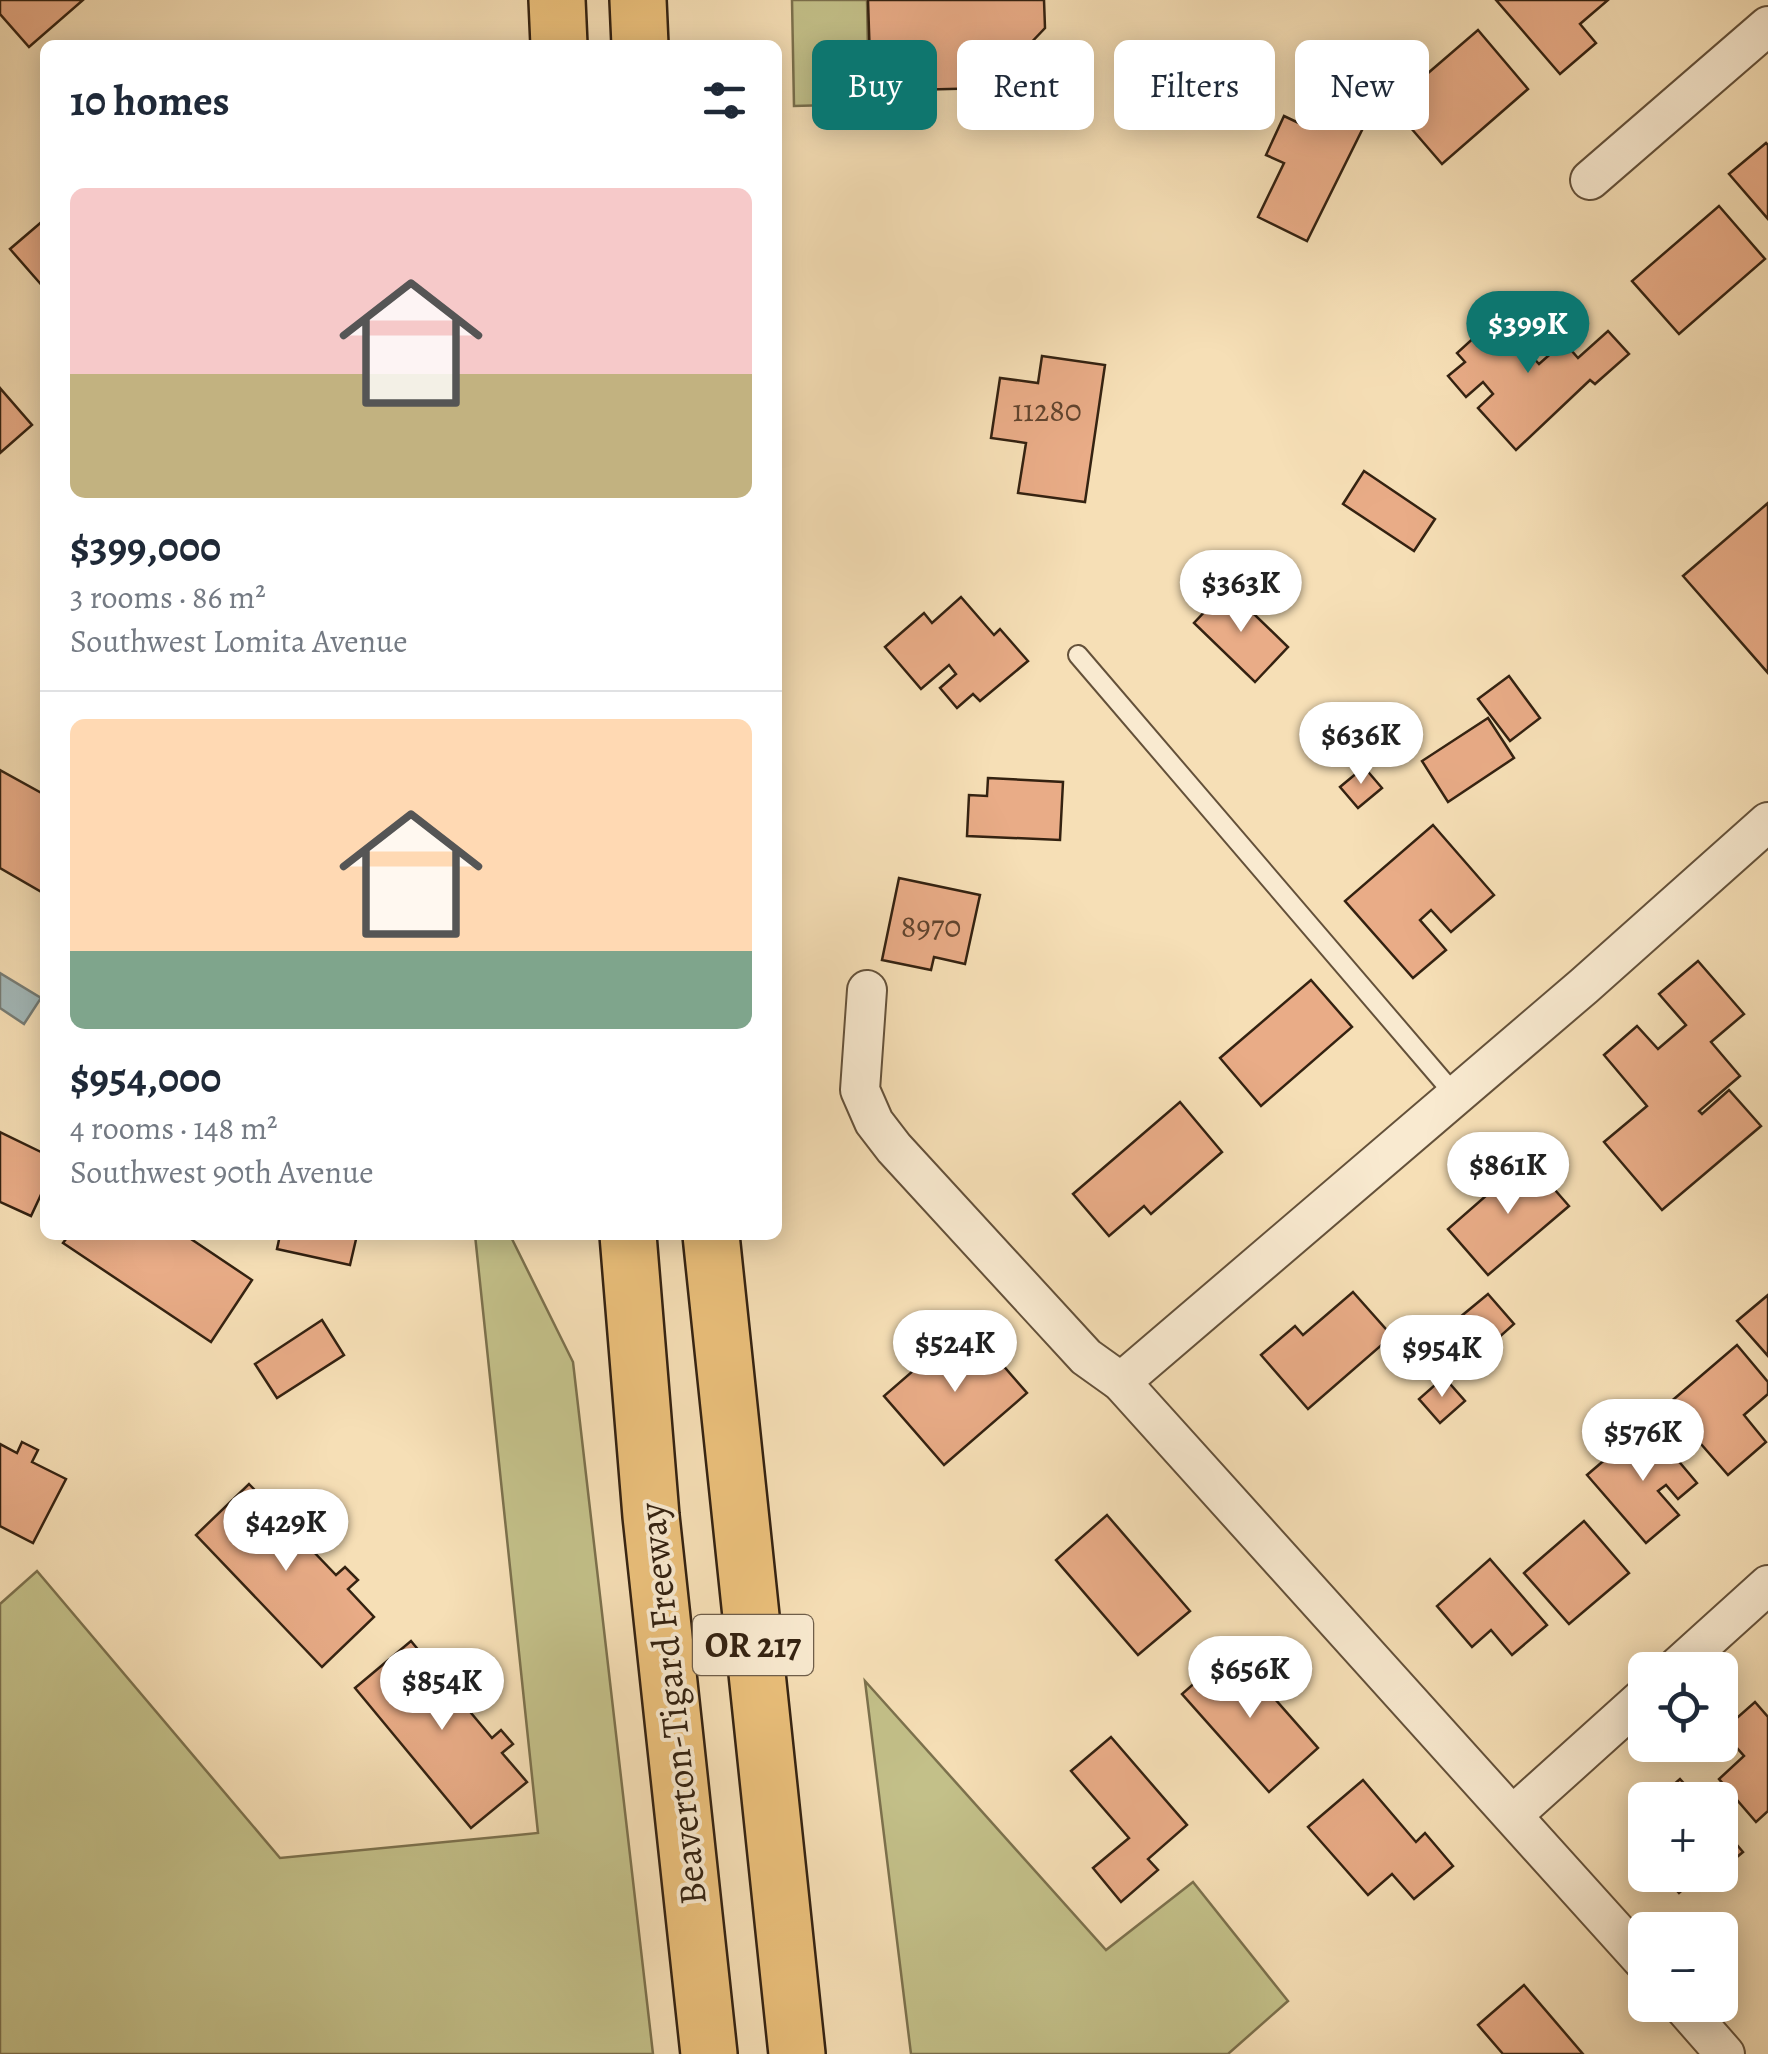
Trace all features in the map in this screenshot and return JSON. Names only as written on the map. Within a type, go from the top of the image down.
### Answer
[{"type":"highway","points":[[557,0],[559,40]]},
{"type":"highway","points":[[638,0],[640,40]]},
{"type":"highway","name":"Beaverton-Tigard Freeway","points":[[628,1240],[651,1516],[709,2054]]},
{"type":"highway","name":"OR 217","points":[[712,1240],[796,2054]]},
{"type":"street","points":[[1590,180],[1768,26]]},
{"type":"street","points":[[1120,1382],[1768,822]]},
{"type":"street","points":[[867,990],[860,1090],[874,1122],[894,1148],[1086,1356],[1120,1382],[1628,1944]]},
{"type":"street","points":[[1694,1652],[1768,1585]]},
{"type":"street","points":[[1514,1814],[1628,1711]]},
{"type":"street","points":[[1697,2022],[1725,2054]]},
{"type":"lane","points":[[1078,655],[1455,1095]]},
{"type":"shaded area","points":[[792,0],[867,0],[868,40],[812,40],[812,106],[794,106]]},
{"type":"shaded area","points":[[0,973],[40,997],[24,1024],[0,1008]]},
{"type":"shaded area","points":[[476,1240],[512,1240],[573,1362],[653,2054],[0,2054],[0,1604],[37,1571],[280,1858],[538,1833]]},
{"type":"shaded area","points":[[865,1681],[1106,1950],[1193,1882],[1288,2001],[1228,2054],[911,2054]]},
{"type":"building","points":[[0,0],[83,0],[29,47],[0,14]]},
{"type":"building","points":[[868,0],[1044,0],[1045,28],[1034,40],[957,40],[957,89],[937,89],[937,40],[869,40]]},
{"type":"building","points":[[1496,0],[1608,0],[1580,24],[1596,43],[1560,74]]},
{"type":"building","points":[[1478,30],[1528,89],[1442,164],[1413,130],[1429,130],[1429,72]]},
{"type":"building","points":[[1284,116],[1295,121],[1295,130],[1362,130],[1307,241],[1258,217],[1284,163],[1266,155]]},
{"type":"building","points":[[1768,145],[1768,219],[1729,174]]},
{"type":"building","points":[[1719,206],[1765,259],[1679,334],[1632,281]]},
{"type":"building","points":[[40,223],[40,283],[10,249]]},
{"type":"building","points":[[1500,303],[1514,318],[1504,326],[1539,364],[1564,342],[1578,358],[1608,331],[1629,354],[1595,384],[1590,380],[1516,450],[1478,408],[1493,394],[1483,382],[1466,397],[1448,376],[1465,362],[1457,353],[1489,324],[1484,317]]},
{"type":"building","points":[[1042,356],[1105,365],[1085,502],[1018,493],[1026,443],[991,438],[1000,378],[1038,383]]},
{"type":"building","points":[[0,388],[32,425],[0,453]]},
{"type":"building","points":[[1364,471],[1435,519],[1414,551],[1343,504]]},
{"type":"building","points":[[1768,503],[1768,673],[1683,576]]},
{"type":"building","points":[[1227,588],[1288,647],[1255,682],[1194,623]]},
{"type":"building","points":[[961,597],[994,635],[1000,629],[1028,661],[980,701],[973,694],[957,708],[940,688],[956,674],[949,665],[921,689],[885,647],[924,613],[932,623]]},
{"type":"building","points":[[1509,676],[1540,718],[1510,741],[1478,699]]},
{"type":"building","points":[[1488,718],[1514,758],[1448,802],[1422,761]]},
{"type":"building","points":[[1364,767],[1382,788],[1358,808],[1340,787]]},
{"type":"building","points":[[0,770],[40,792],[40,891],[0,868]]},
{"type":"building","points":[[988,778],[1063,782],[1060,840],[967,836],[969,795],[987,796]]},
{"type":"building","points":[[1433,825],[1494,895],[1451,932],[1431,910],[1420,920],[1446,950],[1413,978],[1345,901]]},
{"type":"building","points":[[899,878],[980,895],[965,964],[934,957],[931,970],[882,960]]},
{"type":"building","points":[[1698,961],[1744,1014],[1711,1042],[1740,1076],[1699,1111],[1702,1114],[1729,1090],[1761,1126],[1662,1210],[1604,1142],[1647,1106],[1604,1055],[1637,1026],[1658,1049],[1686,1025],[1659,994]]},
{"type":"building","points":[[1311,980],[1352,1027],[1261,1106],[1220,1058]]},
{"type":"building","points":[[1180,1102],[1222,1152],[1151,1214],[1144,1206],[1109,1236],[1073,1194]]},
{"type":"building","points":[[0,1132],[40,1152],[40,1197],[31,1216],[0,1202]]},
{"type":"building","points":[[1528,1159],[1569,1206],[1488,1275],[1448,1229]]},
{"type":"building","points":[[192,1240],[252,1280],[211,1342],[63,1243]]},
{"type":"building","points":[[279,1240],[356,1240],[350,1265],[277,1249]]},
{"type":"building","points":[[1353,1292],[1392,1336],[1308,1409],[1261,1355],[1295,1326],[1303,1335]]},
{"type":"building","points":[[1488,1294],[1514,1324],[1486,1349],[1459,1318]]},
{"type":"building","points":[[1768,1295],[1768,1356],[1737,1321]]},
{"type":"building","points":[[322,1320],[344,1355],[277,1398],[255,1364]]},
{"type":"building","points":[[967,1324],[1027,1393],[944,1465],[884,1396]]},
{"type":"building","points":[[1737,1345],[1768,1382],[1768,1394],[1744,1415],[1766,1442],[1728,1475],[1667,1405]]},
{"type":"building","points":[[1444,1377],[1465,1401],[1440,1423],[1419,1399]]},
{"type":"building","points":[[1636,1433],[1649,1448],[1660,1439],[1697,1483],[1678,1499],[1666,1485],[1658,1491],[1679,1515],[1646,1543],[1587,1475]]},
{"type":"building","points":[[22,1442],[38,1450],[32,1462],[66,1479],[33,1543],[0,1526],[0,1444],[17,1453]]},
{"type":"building","points":[[249,1484],[274,1510],[284,1500],[297,1513],[287,1524],[336,1575],[345,1567],[358,1580],[348,1589],[374,1617],[322,1667],[196,1535]]},
{"type":"building","points":[[1107,1515],[1190,1611],[1138,1655],[1056,1560]]},
{"type":"building","points":[[1584,1521],[1629,1573],[1569,1624],[1524,1573]]},
{"type":"building","points":[[1490,1559],[1547,1625],[1512,1655],[1491,1630],[1472,1647],[1437,1606]]},
{"type":"building","points":[[411,1641],[434,1669],[445,1659],[457,1674],[446,1683],[492,1738],[501,1730],[513,1744],[502,1753],[527,1782],[471,1828],[355,1688]]},
{"type":"building","points":[[1232,1650],[1318,1748],[1269,1792],[1182,1694]]},
{"type":"building","points":[[1755,1702],[1768,1717],[1768,1811],[1756,1822],[1738,1801],[1738,1782],[1719,1779],[1744,1756],[1738,1749],[1738,1717]]},
{"type":"building","points":[[1111,1737],[1187,1825],[1148,1859],[1158,1870],[1121,1902],[1093,1868],[1129,1838],[1071,1771]]},
{"type":"building","points":[[1363,1780],[1416,1842],[1425,1833],[1453,1866],[1414,1899],[1392,1874],[1368,1895],[1308,1827]]},
{"type":"building","points":[[1524,1985],[1583,2054],[1503,2054],[1478,2025]]}]
